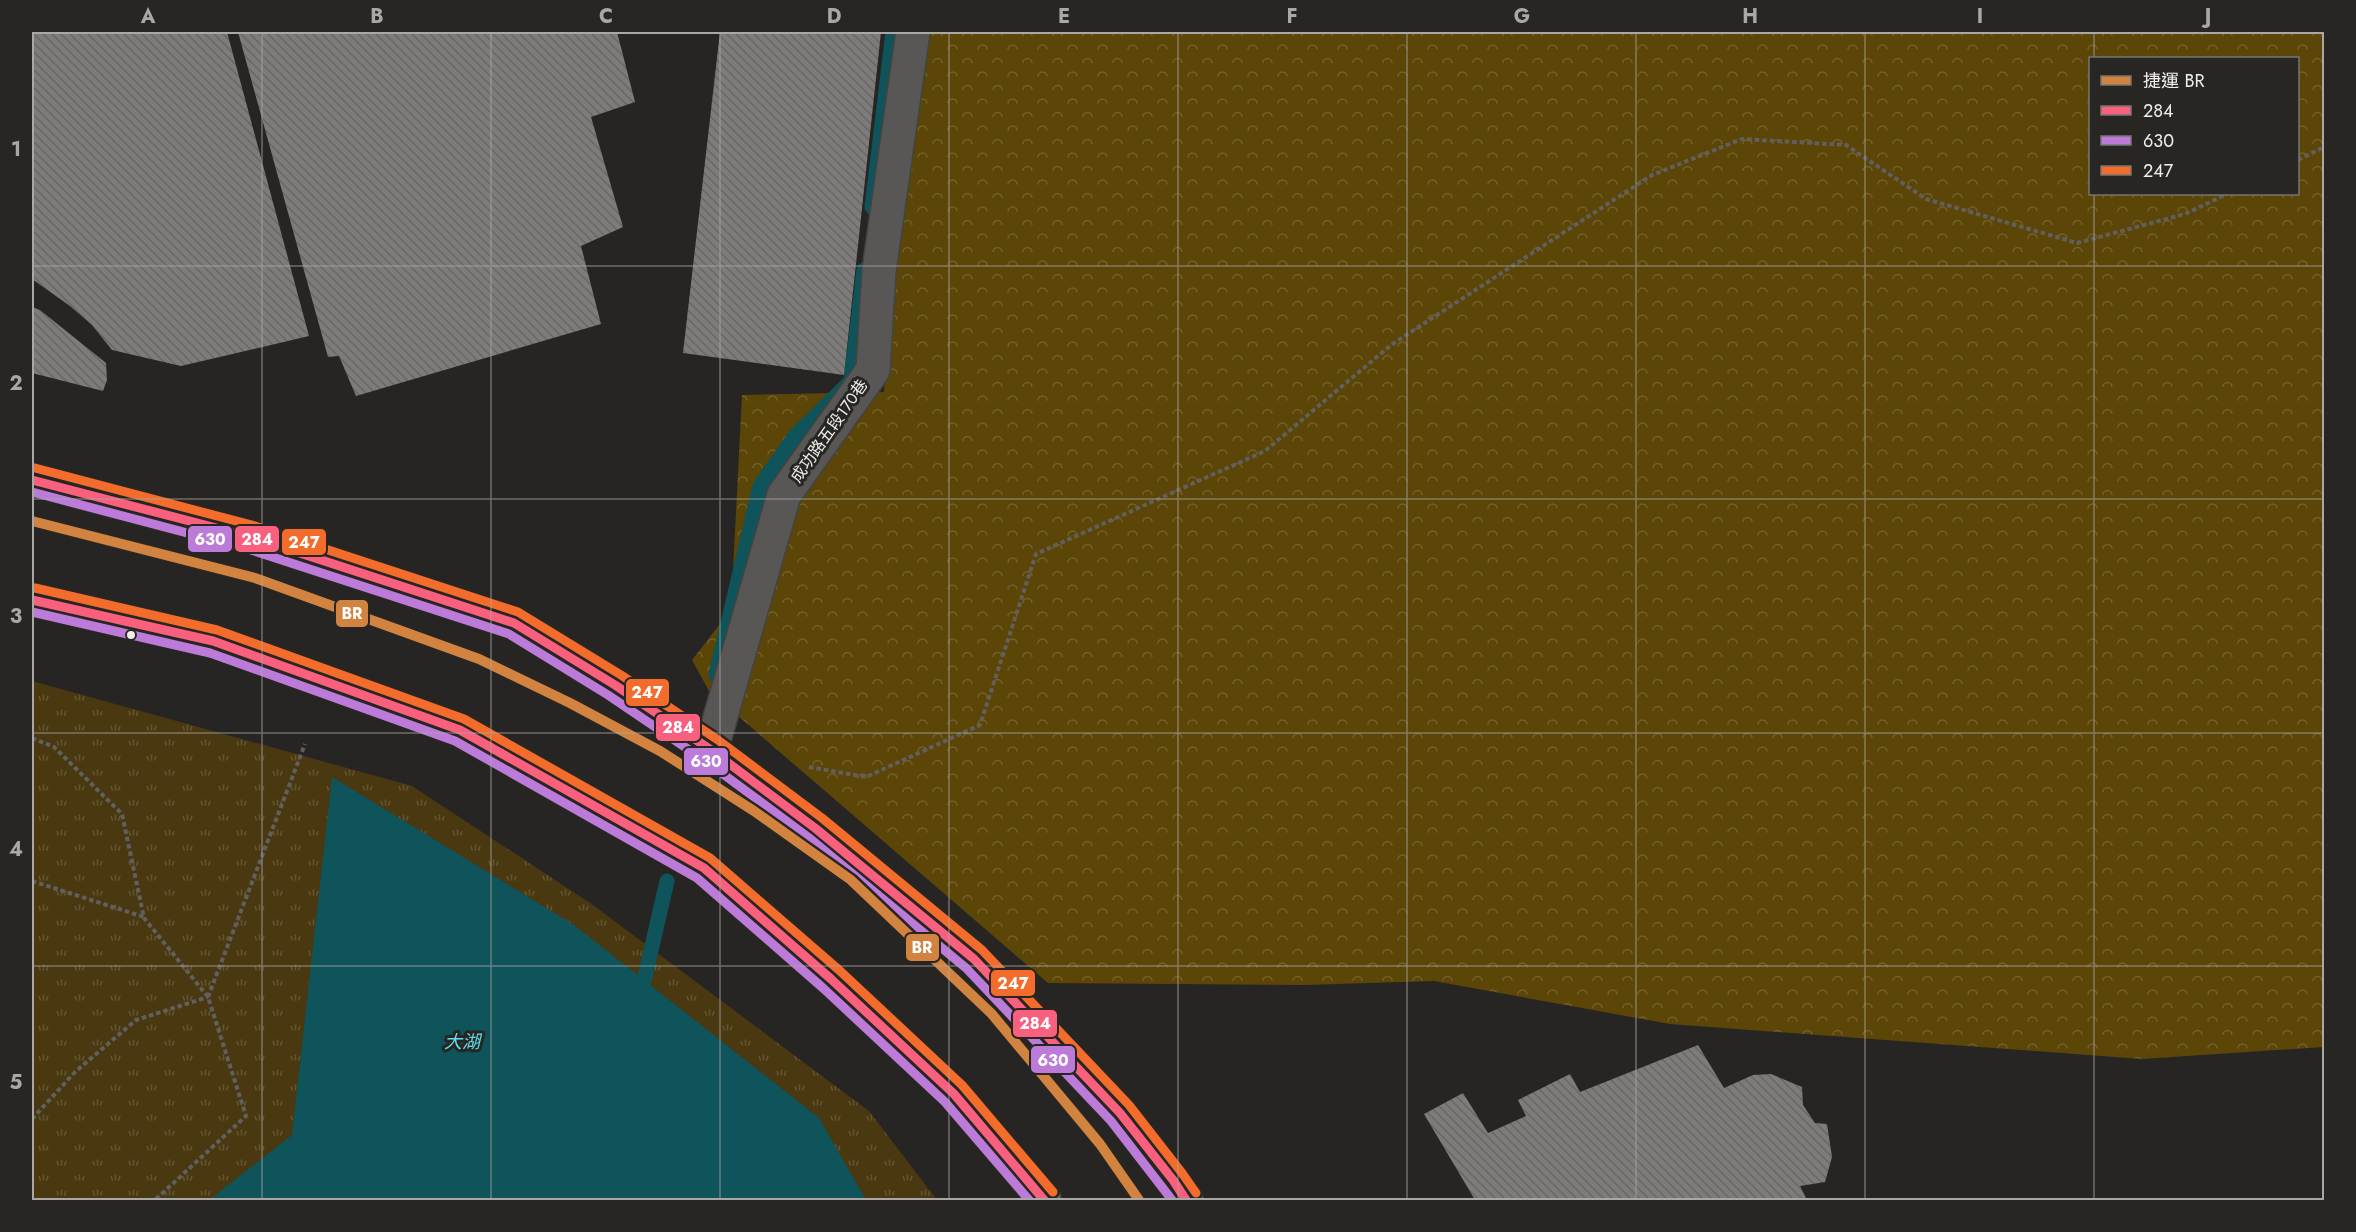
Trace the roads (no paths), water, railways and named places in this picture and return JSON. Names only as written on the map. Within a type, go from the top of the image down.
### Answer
[{"type":"main road","points":[[32,480],[251,537],[514,623],[633,696],[711,750],[815,828],[974,959],[1120,1113],[1186,1200]]},
{"type":"main road","points":[[32,600],[213,641],[460,730],[704,868],[831,979],[954,1094],[1044,1200]]},
{"type":"lane","name":"成功路五段170巷","points":[[711,750],[784,495],[873,370],[879,271],[913,32]]},
{"type":"water","name":"大湖","points":[[332,777],[574,925],[819,1118],[866,1200],[209,1200],[292,1135]]},
{"type":"waterway","points":[[872,207],[893,32]]},
{"type":"waterway","points":[[716,675],[760,486],[795,436],[851,381],[864,270]]},
{"type":"waterway","points":[[644,981],[667,881]]},
{"type":"metro line","name":"BR","points":[[32,521],[255,578],[479,659],[570,703],[660,751],[754,811],[851,880],[991,1013],[1100,1144],[1139,1200]]}]
